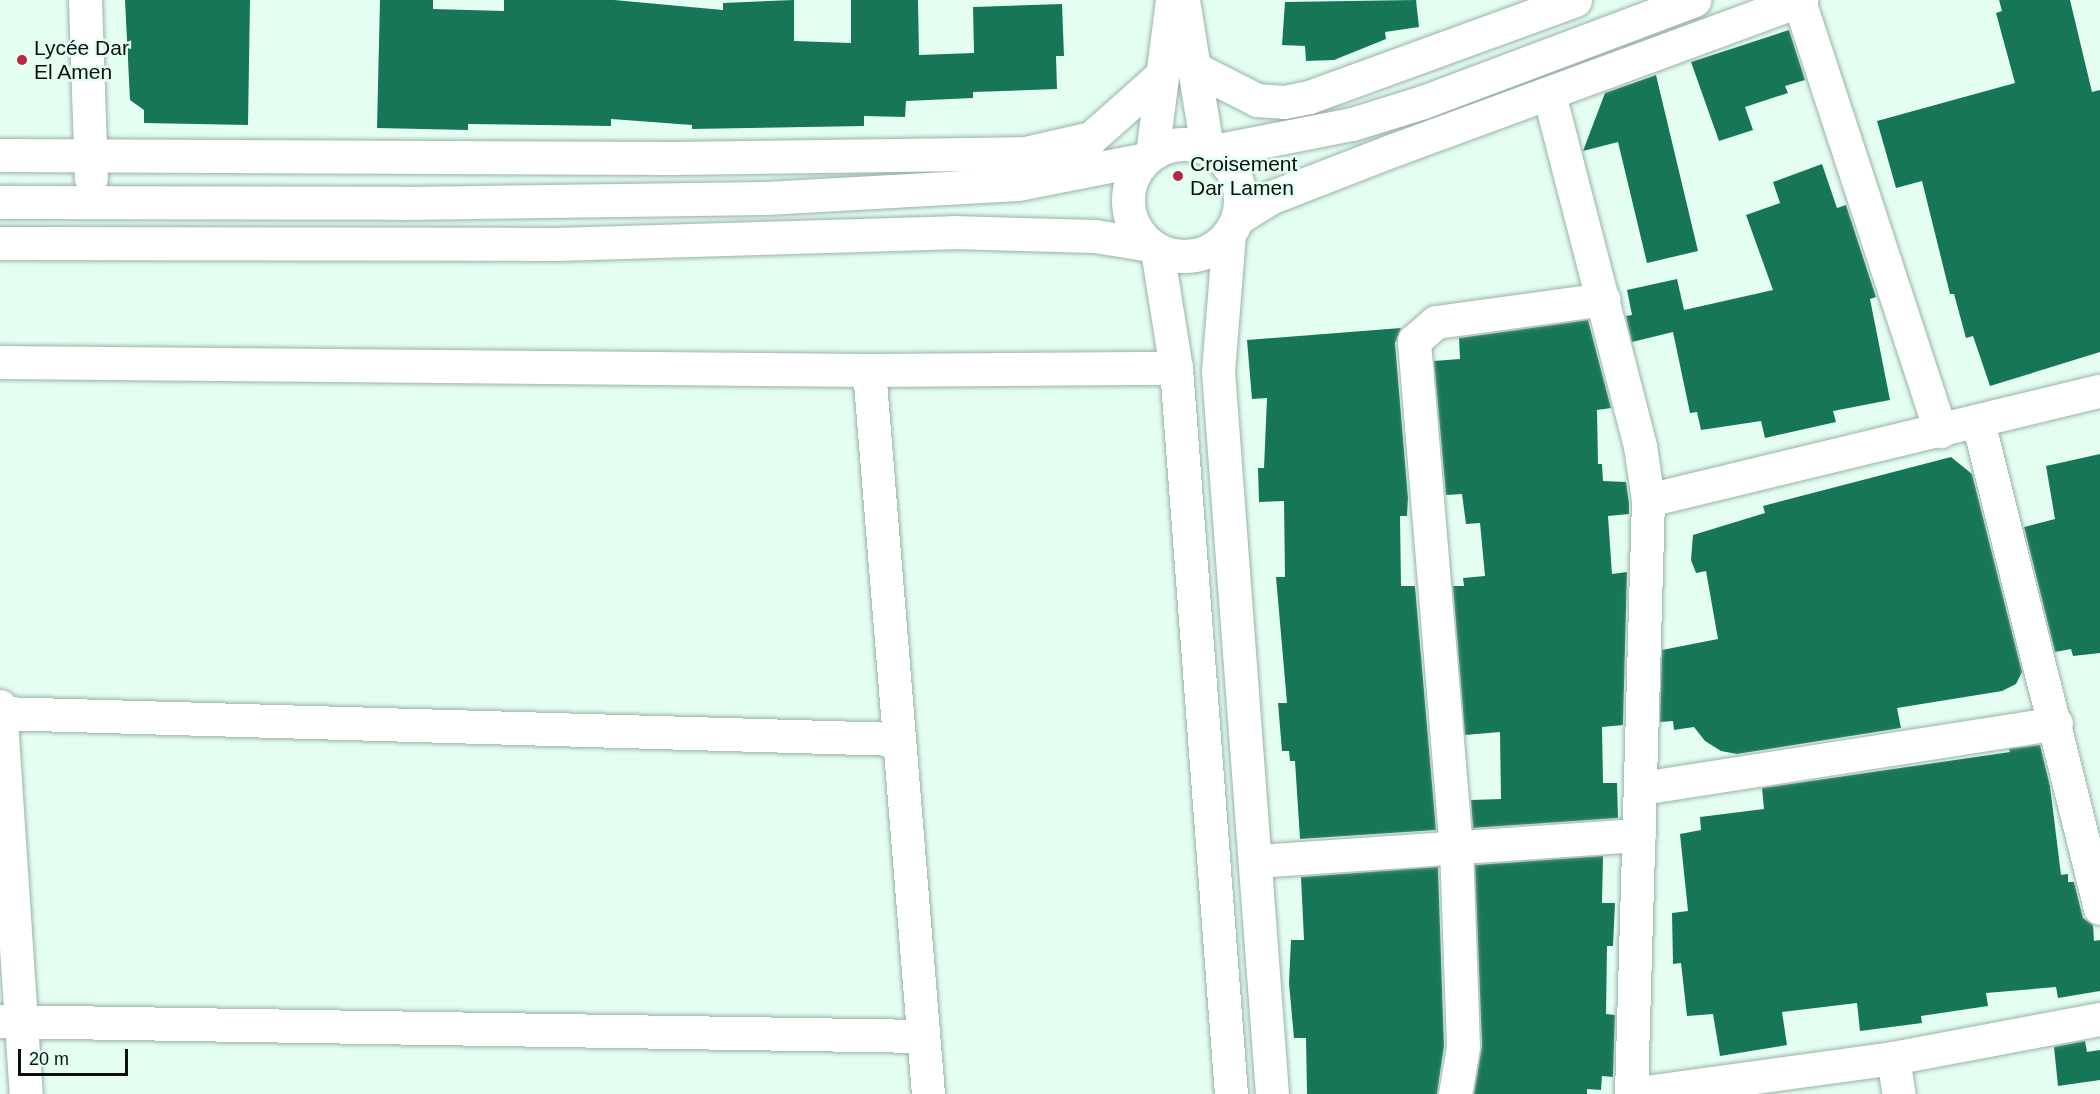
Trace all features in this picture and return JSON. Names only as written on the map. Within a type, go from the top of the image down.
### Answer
[{"type":"street","points":[[85,0],[93,243]]},
{"type":"street","points":[[1172,0],[1149,156],[1133,175],[1128,194],[1129,213],[1137,231],[1154,248],[1176,368],[1231,1094]]},
{"type":"street","points":[[1183,0],[1210,149],[1228,164],[1237,180],[1241,199],[1233,226],[1218,370],[1257,861],[1272,1094]]},
{"type":"street","points":[[0,202],[402,203],[766,198],[1018,184],[1149,156],[1186,143],[1210,149],[1308,134],[1372,118],[1694,0]]},
{"type":"street","points":[[0,243],[556,244],[953,232],[1084,236],[1154,248],[1188,257],[1204,253],[1233,226],[1272,197],[1800,0],[1940,431]]},
{"type":"street","points":[[1194,68],[1257,100],[1284,102],[1309,97],[1559,3]]},
{"type":"street","points":[[0,156],[674,158],[1025,153],[1091,138],[1162,75]]},
{"type":"street","points":[[1549,94],[1640,446],[1648,500],[1642,788],[1631,1094],[1893,1058],[2100,1019]]},
{"type":"street","points":[[1455,1094],[1463,1047],[1456,849],[1414,341],[1436,322],[1603,299]]},
{"type":"street","points":[[0,362],[869,370],[1176,368]]},
{"type":"street","points":[[869,370],[928,1094]]},
{"type":"street","points":[[1648,500],[2100,391]]},
{"type":"street","points":[[1978,422],[2056,723],[2100,908]]},
{"type":"street","points":[[0,706],[11,1022],[26,1094]]},
{"type":"street","points":[[0,712],[899,739]]},
{"type":"street","points":[[1642,788],[2056,723]]},
{"type":"street","points":[[1257,861],[1639,835]]},
{"type":"street","points":[[11,1022],[923,1036]]},
{"type":"street","points":[[1893,1058],[1899,1094]]},
{"type":"building","points":[[125,0],[250,0],[248,125],[144,123],[144,110],[130,100]]},
{"type":"building","points":[[380,0],[433,0],[433,9],[504,11],[504,0],[614,0],[723,10],[723,3],[794,0],[794,41],[851,43],[851,0],[918,0],[919,55],[974,53],[973,7],[1062,4],[1064,56],[1056,56],[1057,89],[973,92],[973,98],[906,101],[905,117],[864,116],[864,126],[692,129],[692,125],[611,119],[611,126],[468,124],[468,130],[377,128]]},
{"type":"building","points":[[1416,0],[1419,27],[1385,32],[1386,39],[1334,60],[1306,61],[1305,46],[1282,45],[1285,2]]},
{"type":"building","points":[[1999,0],[2070,0],[2092,92],[2100,90],[2100,352],[1990,386],[1973,336],[1966,338],[1954,294],[1950,294],[1922,181],[1896,188],[1877,121],[2015,83],[1996,13],[2002,11]]},
{"type":"building","points":[[1789,30],[1805,80],[1785,86],[1788,93],[1745,107],[1753,130],[1719,141],[1691,62]]},
{"type":"building","points":[[1656,75],[1698,251],[1647,263],[1618,142],[1583,151],[1605,93]]},
{"type":"building","points":[[1822,164],[1837,208],[1846,205],[1876,297],[1870,299],[1890,400],[1833,411],[1836,422],[1765,438],[1761,421],[1701,430],[1697,412],[1690,413],[1673,332],[1632,342],[1626,316],[1632,315],[1627,290],[1677,279],[1684,310],[1773,290],[1746,215],[1780,203],[1773,182]]},
{"type":"building","points":[[1588,320],[1611,408],[1597,410],[1598,464],[1602,464],[1603,481],[1626,482],[1629,503],[1629,514],[1608,516],[1612,574],[1627,572],[1623,725],[1602,727],[1603,783],[1617,783],[1618,818],[1473,828],[1471,800],[1501,799],[1500,732],[1465,735],[1453,586],[1464,586],[1463,578],[1485,576],[1480,523],[1466,524],[1462,494],[1446,495],[1434,361],[1460,359],[1459,338]]},
{"type":"building","points":[[1401,328],[1395,343],[1408,498],[1407,516],[1400,516],[1401,586],[1415,586],[1436,830],[1300,839],[1295,761],[1290,761],[1289,751],[1282,751],[1278,703],[1287,703],[1276,577],[1285,577],[1284,501],[1259,502],[1258,468],[1264,468],[1267,398],[1252,399],[1247,340]]},
{"type":"building","points":[[2100,454],[2100,653],[2073,656],[2071,649],[2055,652],[2024,527],[2055,519],[2046,466]]},
{"type":"building","points":[[1951,457],[1972,474],[2022,672],[2016,684],[2002,691],[1897,708],[1901,728],[1737,754],[1721,751],[1705,741],[1694,727],[1674,730],[1673,721],[1660,722],[1662,650],[1718,639],[1706,571],[1696,573],[1691,560],[1693,535],[1765,513],[1763,506]]},
{"type":"building","points":[[2040,745],[2050,786],[2061,875],[2068,874],[2068,882],[2074,882],[2083,918],[2093,925],[2094,941],[2100,940],[2100,991],[2058,998],[2056,987],[1986,993],[1988,1006],[1921,1016],[1922,1023],[1860,1031],[1857,1003],[1782,1012],[1787,1045],[1720,1056],[1713,1014],[1687,1016],[1681,963],[1673,964],[1672,913],[1688,911],[1680,834],[1701,830],[1700,817],[1764,809],[1762,788],[2010,752],[2009,749]]},
{"type":"building","points":[[1603,856],[1602,903],[1615,903],[1613,946],[1607,946],[1606,1014],[1615,1015],[1613,1077],[1602,1076],[1601,1090],[1587,1089],[1587,1094],[1474,1094],[1482,1046],[1475,865]]},
{"type":"building","points":[[1438,867],[1444,1046],[1437,1094],[1307,1094],[1306,1038],[1294,1038],[1289,983],[1291,940],[1304,940],[1301,877]]},
{"type":"building","points":[[2085,1041],[2087,1052],[2100,1050],[2100,1080],[2058,1086],[2054,1047]]},
{"type":"place","name":"Lycée Dar El Amen","points":[[22,60]]},
{"type":"place","name":"Croisement Dar Lamen","points":[[1178,176]]}]
